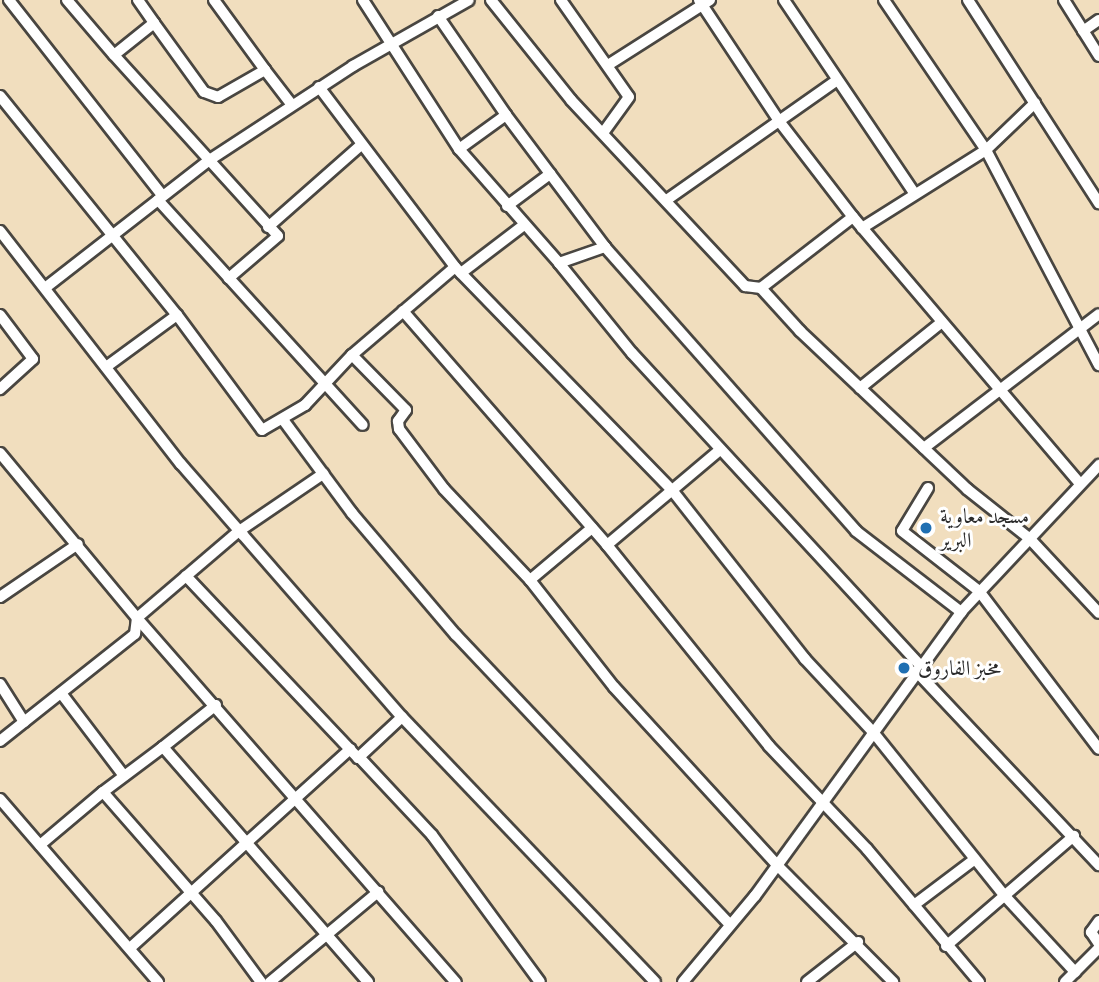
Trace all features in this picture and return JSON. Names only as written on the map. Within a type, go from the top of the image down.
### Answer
[{"type":"street","points":[[9,0],[160,197],[229,278],[363,425]]},
{"type":"street","points":[[138,0],[211,97],[265,70]]},
{"type":"street","points":[[214,0],[292,105]]},
{"type":"street","points":[[45,288],[211,159],[319,87],[469,0]]},
{"type":"street","points":[[491,0],[531,54],[745,286],[761,288],[924,448],[1030,539],[1099,613]]},
{"type":"street","points":[[561,0],[629,97],[603,133]]},
{"type":"street","points":[[784,0],[836,81],[914,193]]},
{"type":"street","points":[[884,0],[986,149],[1099,365]]},
{"type":"street","points":[[968,0],[1099,203]]},
{"type":"street","points":[[1064,0],[1099,56]]},
{"type":"street","points":[[69,1],[114,55],[278,236],[229,278]]},
{"type":"street","points":[[369,2],[391,43],[459,149],[507,206],[720,450],[1099,865]]},
{"type":"street","points":[[608,65],[704,2],[779,121],[853,217],[1080,484]]},
{"type":"street","points":[[438,16],[506,115],[606,247],[856,531],[961,612]]},
{"type":"street","points":[[1083,31],[1099,20]]},
{"type":"street","points":[[114,55],[154,23]]},
{"type":"street","points":[[667,199],[836,81]]},
{"type":"street","points":[[319,87],[458,270],[672,490],[806,659],[873,732],[1004,895],[1075,972]]},
{"type":"street","points":[[0,96],[177,315],[262,430],[280,417],[284,421],[323,474],[456,635],[729,924]]},
{"type":"street","points":[[862,228],[986,149],[1035,103]]},
{"type":"street","points":[[459,149],[506,115]]},
{"type":"street","points":[[268,227],[361,145]]},
{"type":"street","points":[[507,206],[550,174]]},
{"type":"street","points":[[761,288],[853,217]]},
{"type":"street","points":[[284,421],[326,384],[352,355],[403,311],[524,225]]},
{"type":"street","points":[[0,231],[239,531],[402,717],[656,982]]},
{"type":"street","points":[[559,263],[606,247]]},
{"type":"street","points":[[403,311],[607,545],[821,805],[914,905],[979,982]]},
{"type":"street","points":[[924,448],[1077,327],[1099,314]]},
{"type":"street","points":[[0,315],[33,359],[0,389]]},
{"type":"street","points":[[106,367],[177,315]]},
{"type":"street","points":[[860,388],[942,322]]},
{"type":"street","points":[[352,355],[406,410],[398,421],[399,429],[444,489],[530,580],[614,688],[777,864],[858,942],[893,982]]},
{"type":"street","points":[[607,545],[720,450]]},
{"type":"street","points":[[0,453],[137,618],[456,982]]},
{"type":"street","points":[[683,982],[777,864],[961,612],[1099,465]]},
{"type":"street","points":[[0,741],[135,634],[137,618],[239,531],[323,474]]},
{"type":"street","points":[[928,488],[902,531],[979,591],[1099,749]]},
{"type":"street","points":[[530,580],[592,528]]},
{"type":"street","points":[[0,597],[78,544]]},
{"type":"street","points":[[186,576],[432,835],[540,982]]},
{"type":"street","points":[[0,684],[24,722]]},
{"type":"street","points":[[61,693],[124,776]]},
{"type":"street","points":[[40,845],[103,792],[216,705]]},
{"type":"street","points":[[359,757],[402,717]]},
{"type":"street","points":[[163,747],[244,844],[368,982]]},
{"type":"street","points":[[131,948],[351,749]]},
{"type":"street","points":[[103,792],[191,894],[261,982]]},
{"type":"street","points":[[0,799],[158,982]]},
{"type":"street","points":[[946,946],[1073,836]]},
{"type":"street","points":[[914,905],[975,859]]},
{"type":"street","points":[[270,982],[379,892]]},
{"type":"street","points":[[1065,982],[1099,946],[1091,932],[1099,920]]},
{"type":"street","points":[[807,982],[858,942]]},
{"type":"place","name":"مسجد معاوية البرير","points":[[926,528]]},
{"type":"place","name":"مخبز الفاروق","points":[[904,668]]}]
